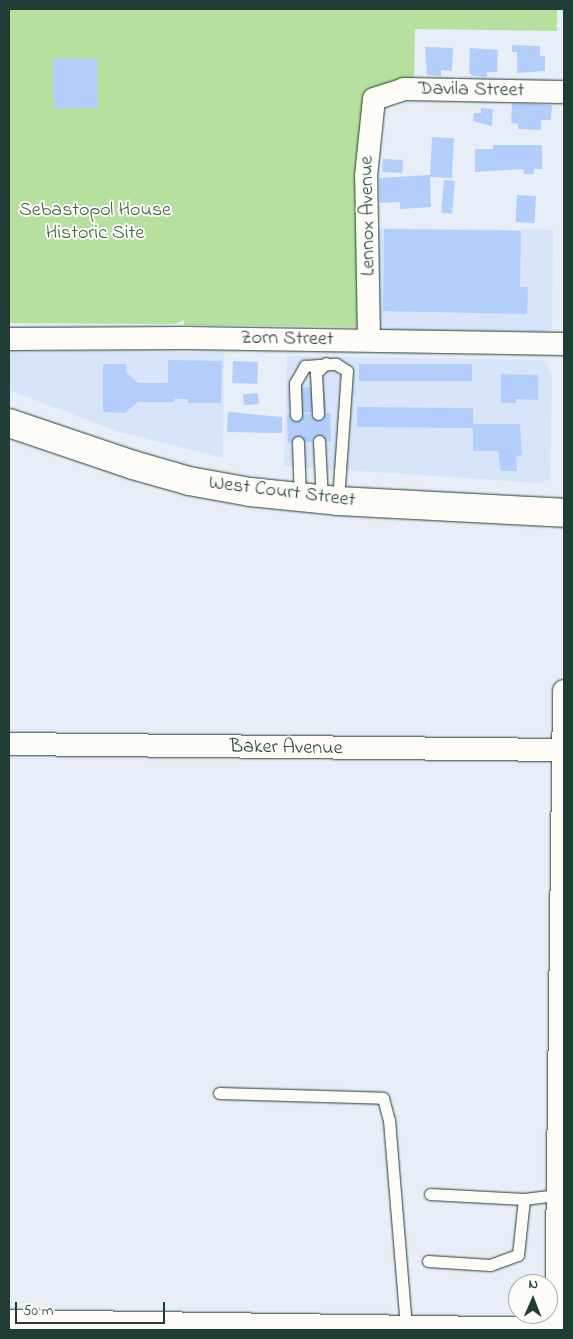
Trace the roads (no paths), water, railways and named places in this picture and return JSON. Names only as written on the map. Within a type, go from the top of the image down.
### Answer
[{"type":"main road","name":"West Court Street","points":[[16,431],[189,481],[320,500],[564,514]]},
{"type":"street","name":"Davila Street","points":[[379,96],[424,89],[564,92]]},
{"type":"street","name":"Lennox Avenue","points":[[369,340],[366,176],[371,106],[379,96]]},
{"type":"street","name":"Zorn Street","points":[[9,339],[369,340],[564,344]]},
{"type":"street","points":[[16,1324],[559,1330],[558,1195],[564,691]]},
{"type":"street","name":"Baker Avenue","points":[[9,744],[563,750]]},
{"type":"lane","points":[[318,414],[316,373],[326,364]]},
{"type":"lane","points":[[296,415],[296,376],[305,366],[326,364],[343,367],[349,379],[320,500]]},
{"type":"lane","points":[[298,442],[320,500]]},
{"type":"lane","points":[[319,442],[320,500]]},
{"type":"lane","points":[[219,1093],[383,1098],[389,1120],[406,1327]]},
{"type":"lane","points":[[430,1194],[524,1199],[558,1195]]},
{"type":"lane","points":[[428,1261],[490,1265],[518,1255],[524,1199]]},
{"type":"park label","name":"Sebastopol House Historic Site","points":[[95,222]]}]
